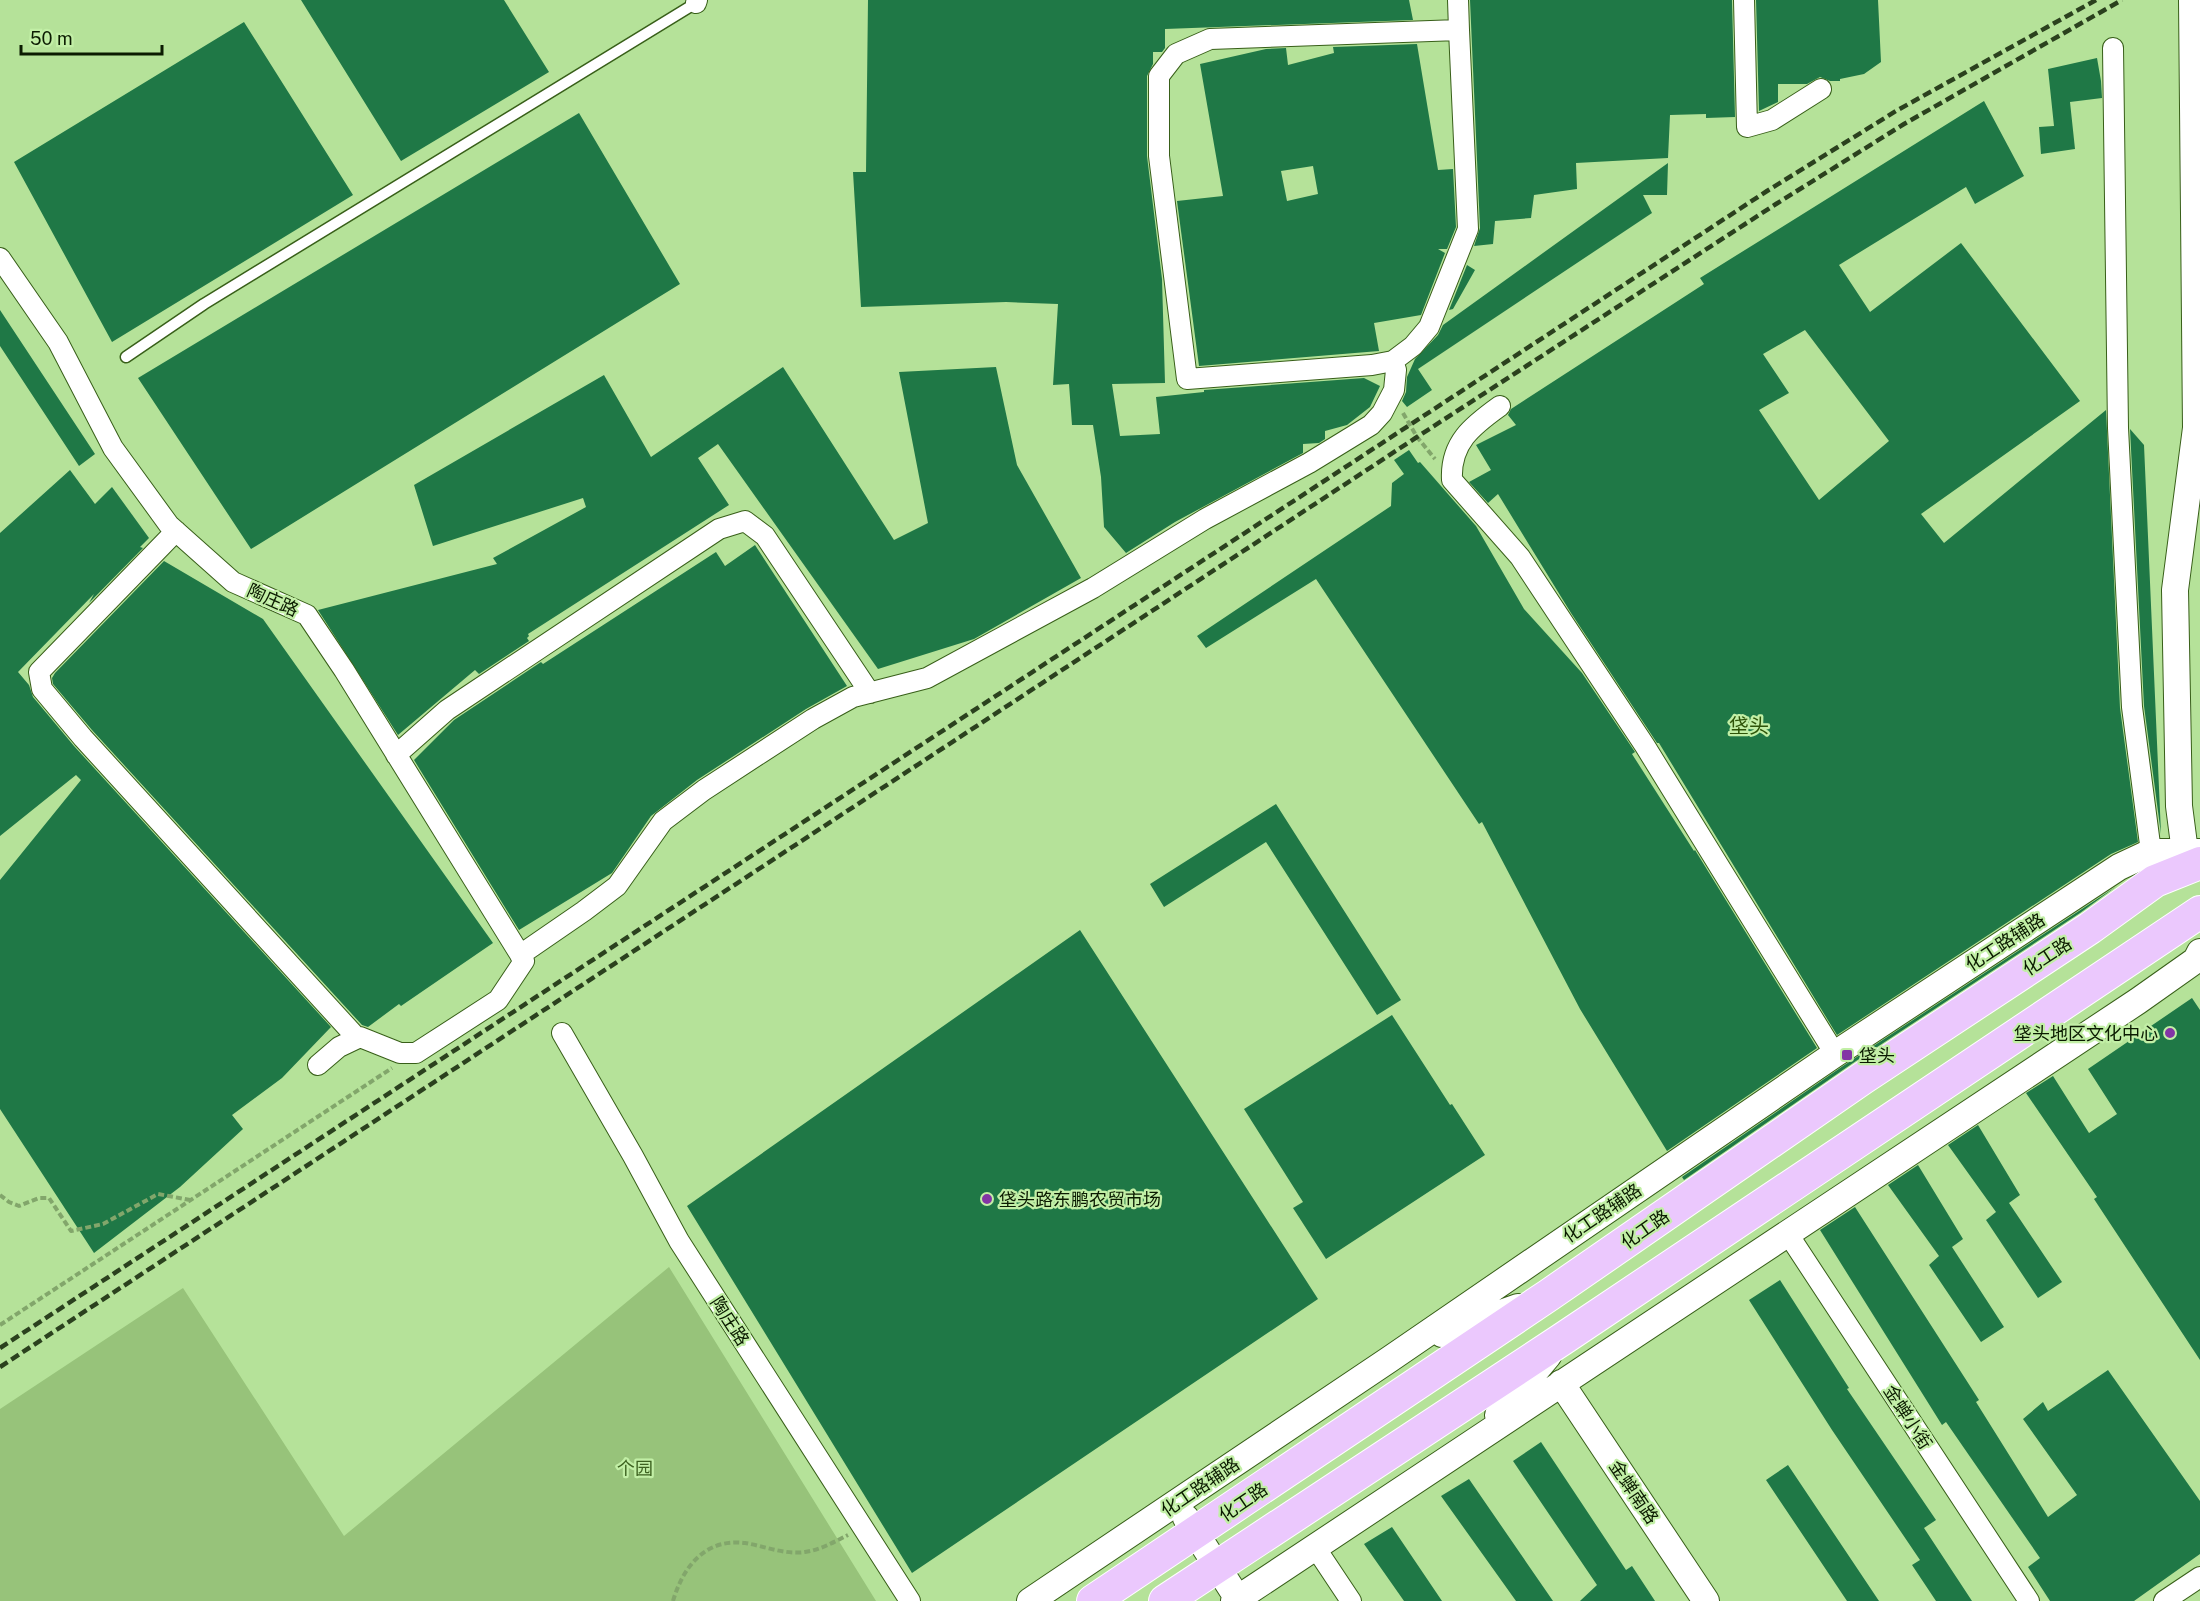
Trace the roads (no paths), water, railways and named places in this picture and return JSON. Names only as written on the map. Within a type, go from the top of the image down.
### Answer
[{"type":"main road","name":"化工路","points":[[1093,1601],[1549,1295],[1863,1078],[2090,928],[2195,855]]},
{"type":"main road","points":[[1165,1601],[1561,1340],[2200,912]]},
{"type":"street","points":[[1458,0],[1468,230],[1429,327],[1413,346],[1393,361],[1372,365],[1187,379],[1159,156],[1159,76],[1176,54],[1210,39],[1459,30]]},
{"type":"street","points":[[1744,0],[1747,127],[1772,120],[1821,89]]},
{"type":"street","points":[[2192,0],[2196,428],[2175,590],[2179,806],[2195,855]]},
{"type":"street","points":[[2113,48],[2118,428],[2132,707],[2151,852]]},
{"type":"street","name":"陶庄路","points":[[0,258],[58,342],[112,448],[169,525],[233,582],[307,615],[344,670],[522,958]]},
{"type":"street","points":[[318,1065],[339,1047],[360,1036],[400,1053],[416,1053],[498,1000],[522,958],[617,886],[663,821],[704,790],[813,719],[853,697],[927,678],[1093,588],[1205,519],[1309,463],[1371,425],[1382,413],[1394,390],[1393,361]]},
{"type":"street","points":[[1500,406],[1475,424],[1457,448],[1451,464],[1452,480],[1520,557],[1645,746],[1835,1054]]},
{"type":"street","points":[[396,755],[456,704],[719,529],[745,521],[765,536],[870,693]]},
{"type":"street","points":[[176,531],[39,672],[42,689],[83,738],[357,1038]]},
{"type":"street","name":"化工路辅路","points":[[1030,1601],[1390,1359],[1835,1054],[2119,867],[2151,852],[2195,855]]},
{"type":"street","points":[[1177,1502],[1236,1600],[2138,1001],[2196,960],[2200,952]]},
{"type":"street","name":"陶庄路","points":[[562,1033],[679,1241],[910,1601]]},
{"type":"street","name":"金蝉小街","points":[[1788,1234],[2029,1601]]},
{"type":"street","points":[[1390,1359],[1443,1333],[1549,1295]]},
{"type":"street","points":[[1478,1438],[1561,1340]]},
{"type":"street","name":"金蝉南路","points":[[1561,1383],[1706,1601]]},
{"type":"street","points":[[1315,1547],[1351,1601]]},
{"type":"street","points":[[2164,1601],[2200,1577]]},
{"type":"lane","points":[[126,357],[204,304],[696,1]]},
{"type":"railway","points":[[0,1348],[1767,191],[1896,111],[2096,0]]},
{"type":"railway","points":[[0,1367],[1776,204],[1904,124],[2122,0]]},
{"type":"place","name":"垡头地区文化中心","points":[[2170,1033]]},
{"type":"place","name":"垡头","points":[[1847,1055]]},
{"type":"place","name":"垡头路东鹏农贸市场","points":[[987,1199]]},
{"type":"district","name":"垡头","points":[[1749,726]]},
{"type":"park label","name":"个园","points":[[635,1468]]}]
